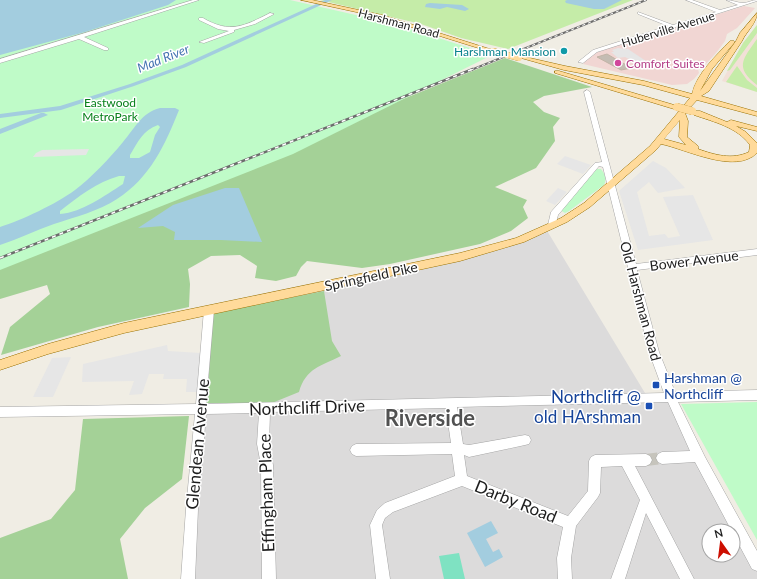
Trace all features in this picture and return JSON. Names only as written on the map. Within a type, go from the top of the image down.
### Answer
[{"type":"main road","name":"Harshman Road","points":[[304,0],[386,18],[519,58],[584,81],[694,111]]},
{"type":"main road","name":"Springfield Pike","points":[[0,365],[92,336],[481,252],[520,240],[552,225],[587,205],[660,141],[679,108],[696,93],[705,91],[739,42],[742,34],[757,14]]},
{"type":"main road","points":[[519,58],[644,83],[670,90],[696,93],[757,114]]},
{"type":"main road","points":[[679,108],[684,121],[682,134],[684,140],[692,147],[708,154]]},
{"type":"main road","points":[[694,111],[757,128]]},
{"type":"main road","points":[[660,141],[670,142],[725,158],[745,157],[753,153],[754,145],[748,137],[694,111]]},
{"type":"main road","points":[[660,141],[711,159],[732,162],[757,161]]},
{"type":"street","points":[[0,61],[197,0]]},
{"type":"street","points":[[688,0],[721,12]]},
{"type":"street","points":[[728,0],[757,7]]},
{"type":"street","name":"Huberville Avenue","points":[[581,62],[595,51],[757,0]]},
{"type":"street","points":[[640,13],[674,27]]},
{"type":"street","points":[[202,42],[246,26],[272,14]]},
{"type":"street","points":[[201,19],[215,27],[233,30]]},
{"type":"street","points":[[80,37],[106,49]]},
{"type":"street","name":"Old Harshman Road","points":[[587,92],[654,352],[670,397],[722,502],[757,564]]},
{"type":"street","points":[[552,225],[554,214],[561,204],[598,164],[605,165]]},
{"type":"street","name":"Bower Avenue","points":[[632,268],[757,252]]},
{"type":"street","name":"Glendean Avenue","points":[[188,579],[192,509],[209,310]]},
{"type":"street","name":"Northcliff Drive","points":[[0,412],[201,409],[757,395]]},
{"type":"street","name":"Darby Road","points":[[451,403],[462,480]]},
{"type":"street","name":"Effingham Place","points":[[265,407],[263,444],[267,464],[269,579]]},
{"type":"street","points":[[356,450],[458,448],[469,451],[525,440]]},
{"type":"street","points":[[662,458],[699,456]]},
{"type":"street","points":[[565,579],[564,558],[570,523],[594,493],[596,461],[646,460]]},
{"type":"street","points":[[626,461],[687,579]]},
{"type":"street","name":"Darby Road","points":[[383,579],[376,525],[381,514],[389,507],[462,480],[570,523]]},
{"type":"street","points":[[618,579],[643,505]]},
{"type":"shaded area","points":[[744,6],[755,8],[737,28],[727,34],[725,41],[716,53],[703,67],[698,69],[699,73],[687,84],[672,85],[583,64],[592,54],[597,52]]},
{"type":"shaded area","points":[[757,25],[757,92],[722,81],[743,43]]},
{"type":"shaded area","points":[[618,48],[628,49],[646,61],[639,64],[625,57],[618,58],[611,52],[614,52],[612,50]]},
{"type":"shaded area","points":[[89,149],[86,155],[33,157],[36,153],[42,150]]},
{"type":"shaded area","points":[[565,156],[591,165],[583,174],[557,164]]},
{"type":"shaded area","points":[[653,161],[666,168],[685,188],[658,193],[649,182],[637,192],[649,236],[665,234],[668,238],[680,236],[663,197],[693,195],[713,240],[638,250],[619,191]]},
{"type":"shaded area","points":[[558,188],[567,192],[555,205],[546,201]]},
{"type":"shaded area","points":[[546,229],[648,398],[670,397],[736,523],[701,523],[701,563],[741,563],[741,533],[757,564],[757,579],[188,579],[209,310],[460,257]]},
{"type":"shaded area","points":[[167,345],[168,351],[201,353],[197,392],[186,392],[187,379],[163,379],[164,374],[149,374],[142,394],[129,395],[134,381],[82,382],[83,364]]},
{"type":"shaded area","points":[[71,357],[53,397],[33,397],[52,358]]},
{"type":"green space","name":"Eastwood MetroPark","points":[[0,0],[290,0],[391,23],[492,55],[293,154],[0,270]]},
{"type":"green space","points":[[320,0],[633,0],[508,49],[461,38],[421,24]]},
{"type":"green space","points":[[757,25],[757,33],[730,70],[727,71],[743,43]]},
{"type":"green space","points":[[757,39],[757,85],[745,73],[743,63],[748,52]]},
{"type":"green space","points":[[505,58],[592,87],[544,96],[533,102],[544,112],[560,118],[553,127],[555,141],[536,168],[495,187],[527,200],[523,207],[528,218],[511,231],[480,244],[390,264],[362,268],[307,261],[301,267],[296,276],[276,281],[255,278],[257,266],[240,255],[211,256],[188,269],[190,284],[189,307],[98,327],[1,355],[10,327],[50,294],[47,285],[0,299],[0,261]]},
{"type":"green space","points":[[737,66],[747,80],[757,88],[757,92],[726,82]]},
{"type":"green space","points":[[597,169],[601,169],[604,175],[604,185],[569,211],[565,213],[560,210]]},
{"type":"green space","points":[[324,291],[332,341],[341,356],[321,365],[310,373],[302,384],[299,392],[272,403],[207,403],[213,313]]},
{"type":"green space","points":[[757,402],[757,540],[681,404]]},
{"type":"green space","points":[[189,416],[182,479],[145,508],[120,539],[128,579],[0,579],[0,538],[51,519],[75,490],[83,419]]},
{"type":"green space","points":[[459,553],[465,579],[444,579],[439,556]]},
{"type":"water","points":[[0,0],[176,0],[168,5],[85,32],[0,55]]},
{"type":"water","points":[[622,0],[604,9],[594,9],[566,3],[565,1]]},
{"type":"water","points":[[426,4],[462,5],[469,9],[465,11],[447,7],[440,9],[425,7]]},
{"type":"water","points":[[160,108],[175,108],[179,110],[168,136],[155,160],[139,181],[129,191],[110,203],[95,210],[47,226],[0,245],[0,227],[39,211],[75,190],[106,161],[143,117],[153,110]],"holes":[[[158,125],[160,127],[155,135],[150,152],[139,158],[130,158],[130,155],[141,137],[148,130]],[[119,176],[125,176],[123,184],[85,207],[69,213],[60,214],[60,211],[88,190]]]},
{"type":"water","points":[[225,188],[239,188],[262,242],[174,240],[175,232],[163,226],[138,228],[173,205]]},
{"type":"water","points":[[491,521],[498,533],[486,539],[493,552],[499,549],[503,557],[485,567],[467,533]]},
{"type":"building","name":"Comfort Suites","points":[[607,54],[632,68],[621,70],[597,57]]},
{"type":"waterway","name":"Mad River","points":[[0,116],[61,108],[132,85],[184,66],[329,0]]},
{"type":"waterway","points":[[0,132],[44,115]]},
{"type":"tunnel","points":[[646,460],[662,458]]},
{"type":"railway","points":[[471,70],[646,0]]},
{"type":"railway","points":[[0,258],[473,69]]},
{"type":"place","name":"Harshman Mansion","points":[[564,51]]},
{"type":"place","name":"Comfort Suites","points":[[618,63]]},
{"type":"place","name":"Harshman @ Northcliff","points":[[656,385]]},
{"type":"place","name":"Northcliff @ old HArshman","points":[[649,406]]},
{"type":"district","name":"Riverside","points":[[430,417]]}]
